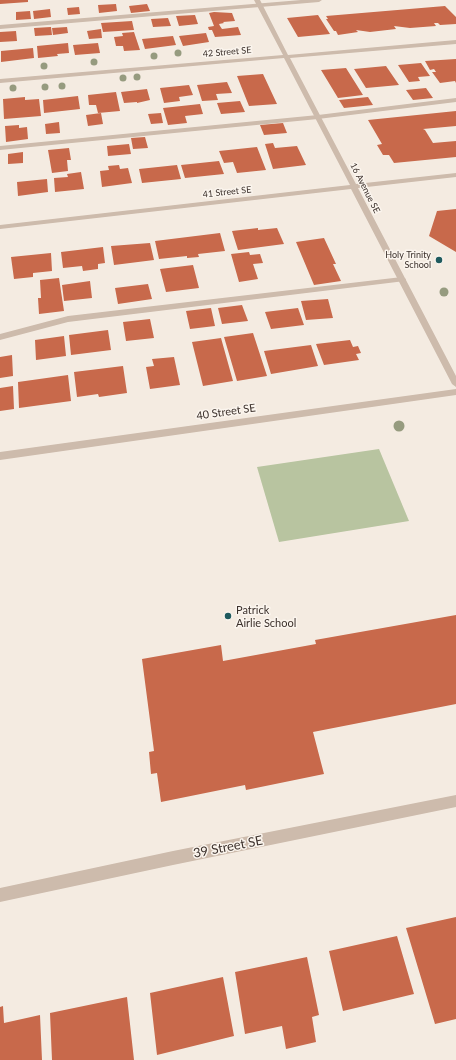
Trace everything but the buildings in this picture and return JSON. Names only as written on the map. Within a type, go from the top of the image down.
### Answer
[{"type":"street","points":[[0,27],[258,3],[319,0]]},
{"type":"street","name":"16 Avenue SE","points":[[258,3],[456,384]]},
{"type":"street","name":"42 Street SE","points":[[0,81],[456,42]]},
{"type":"street","points":[[0,148],[318,116],[456,100]]},
{"type":"street","name":"41 Street SE","points":[[0,227],[456,176]]},
{"type":"street","points":[[0,337],[68,319],[402,279]]},
{"type":"street","name":"40 Street SE","points":[[0,456],[456,392]]},
{"type":"street","name":"39 Street SE","points":[[0,894],[456,801]]},
{"type":"green space","points":[[379,449],[409,521],[279,542],[257,467]]},
{"type":"place","name":"Holy Trinity School","points":[[439,260]]},
{"type":"place","name":"Patrick Airlie School","points":[[228,616]]}]
